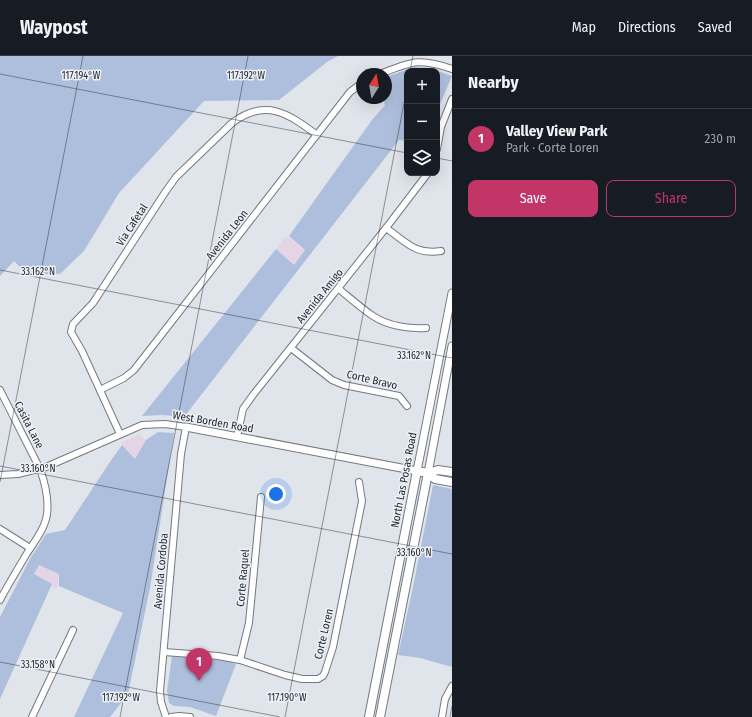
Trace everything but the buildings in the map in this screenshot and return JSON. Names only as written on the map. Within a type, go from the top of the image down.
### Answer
[{"type":"main road","name":"West Borden Road","points":[[428,473],[438,470],[452,472]]},
{"type":"main road","name":"West Borden Road","points":[[417,471],[428,473],[436,479],[452,482]]},
{"type":"main road","name":"North Las Posas Road","points":[[369,717],[417,471]]},
{"type":"main road","name":"North Las Posas Road","points":[[380,717],[428,473]]},
{"type":"street","points":[[392,69],[418,61],[437,63],[452,69]]},
{"type":"street","name":"Avenida Leon","points":[[100,390],[124,378],[134,370],[350,92],[356,88]]},
{"type":"street","points":[[439,140],[441,127],[452,99]]},
{"type":"street","name":"Via Cafetal","points":[[120,434],[82,351],[71,332],[73,324],[93,303],[176,177],[232,123],[251,112],[267,110],[296,118],[317,135]]},
{"type":"street","name":"Avenida Amigo","points":[[237,437],[244,409],[253,395],[339,289],[426,176]]},
{"type":"street","points":[[386,228],[416,250],[432,252],[441,251]]},
{"type":"street","points":[[339,289],[373,316],[389,323],[415,329],[426,328]]},
{"type":"street","name":"North Las Posas Road","points":[[417,471],[452,294]]},
{"type":"street","name":"North Las Posas Road","points":[[428,473],[452,346]]},
{"type":"street","name":"Corte Bravo","points":[[291,348],[332,380],[344,385],[398,396],[407,406]]},
{"type":"street","name":"Casita Lane","points":[[0,390],[40,469],[47,496],[47,513],[44,527],[8,583],[0,600]]},
{"type":"street","name":"West Borden Road","points":[[0,475],[18,474],[40,469],[142,425],[156,424],[186,427],[417,471]]},
{"type":"street","name":"Avenida Cordoba","points":[[166,717],[160,691],[181,454],[186,427]]},
{"type":"street","name":"Corte Loren","points":[[164,652],[218,656],[240,660],[302,679],[318,679],[323,676],[333,647],[362,500],[359,482]]},
{"type":"street","name":"Corte Raquel","points":[[240,660],[249,623],[261,497]]},
{"type":"street","points":[[0,529],[30,548]]},
{"type":"street","points":[[32,717],[73,630]]},
{"type":"street","points":[[442,717],[445,699],[452,686]]},
{"type":"street","points":[[171,717],[190,717]]},
{"type":"shaded area","points":[[0,56],[338,56],[327,62],[279,100],[204,101],[119,193],[84,251],[60,274],[27,274],[14,261],[0,276]]},
{"type":"shaded area","points":[[404,71],[404,141],[399,140],[184,417],[163,415],[142,416],[276,249],[294,265],[305,250],[289,236],[372,120],[385,104],[392,104],[392,75]]},
{"type":"shaded area","points":[[440,72],[452,76],[440,104]]},
{"type":"shaded area","points":[[286,236],[305,250],[294,265],[276,249]]},
{"type":"shaded area","points":[[158,432],[174,433],[150,588],[128,694],[110,717],[74,717],[123,613],[59,586],[59,574],[39,565],[34,574],[52,584],[0,699],[0,617],[30,559],[46,534],[65,530],[122,445],[135,459],[146,440]]},
{"type":"shaded area","points":[[139,434],[148,443],[135,459],[121,443]]},
{"type":"shaded area","points":[[433,485],[452,489],[452,667],[420,658],[398,655]]},
{"type":"shaded area","points":[[39,565],[59,574],[58,586],[54,589],[52,584],[34,574]]},
{"type":"shaded area","points":[[172,656],[228,661],[236,664],[216,716],[190,707],[174,706],[169,703],[167,691]]},
{"type":"place","name":"Valley View Park","points":[[199,681]]}]
